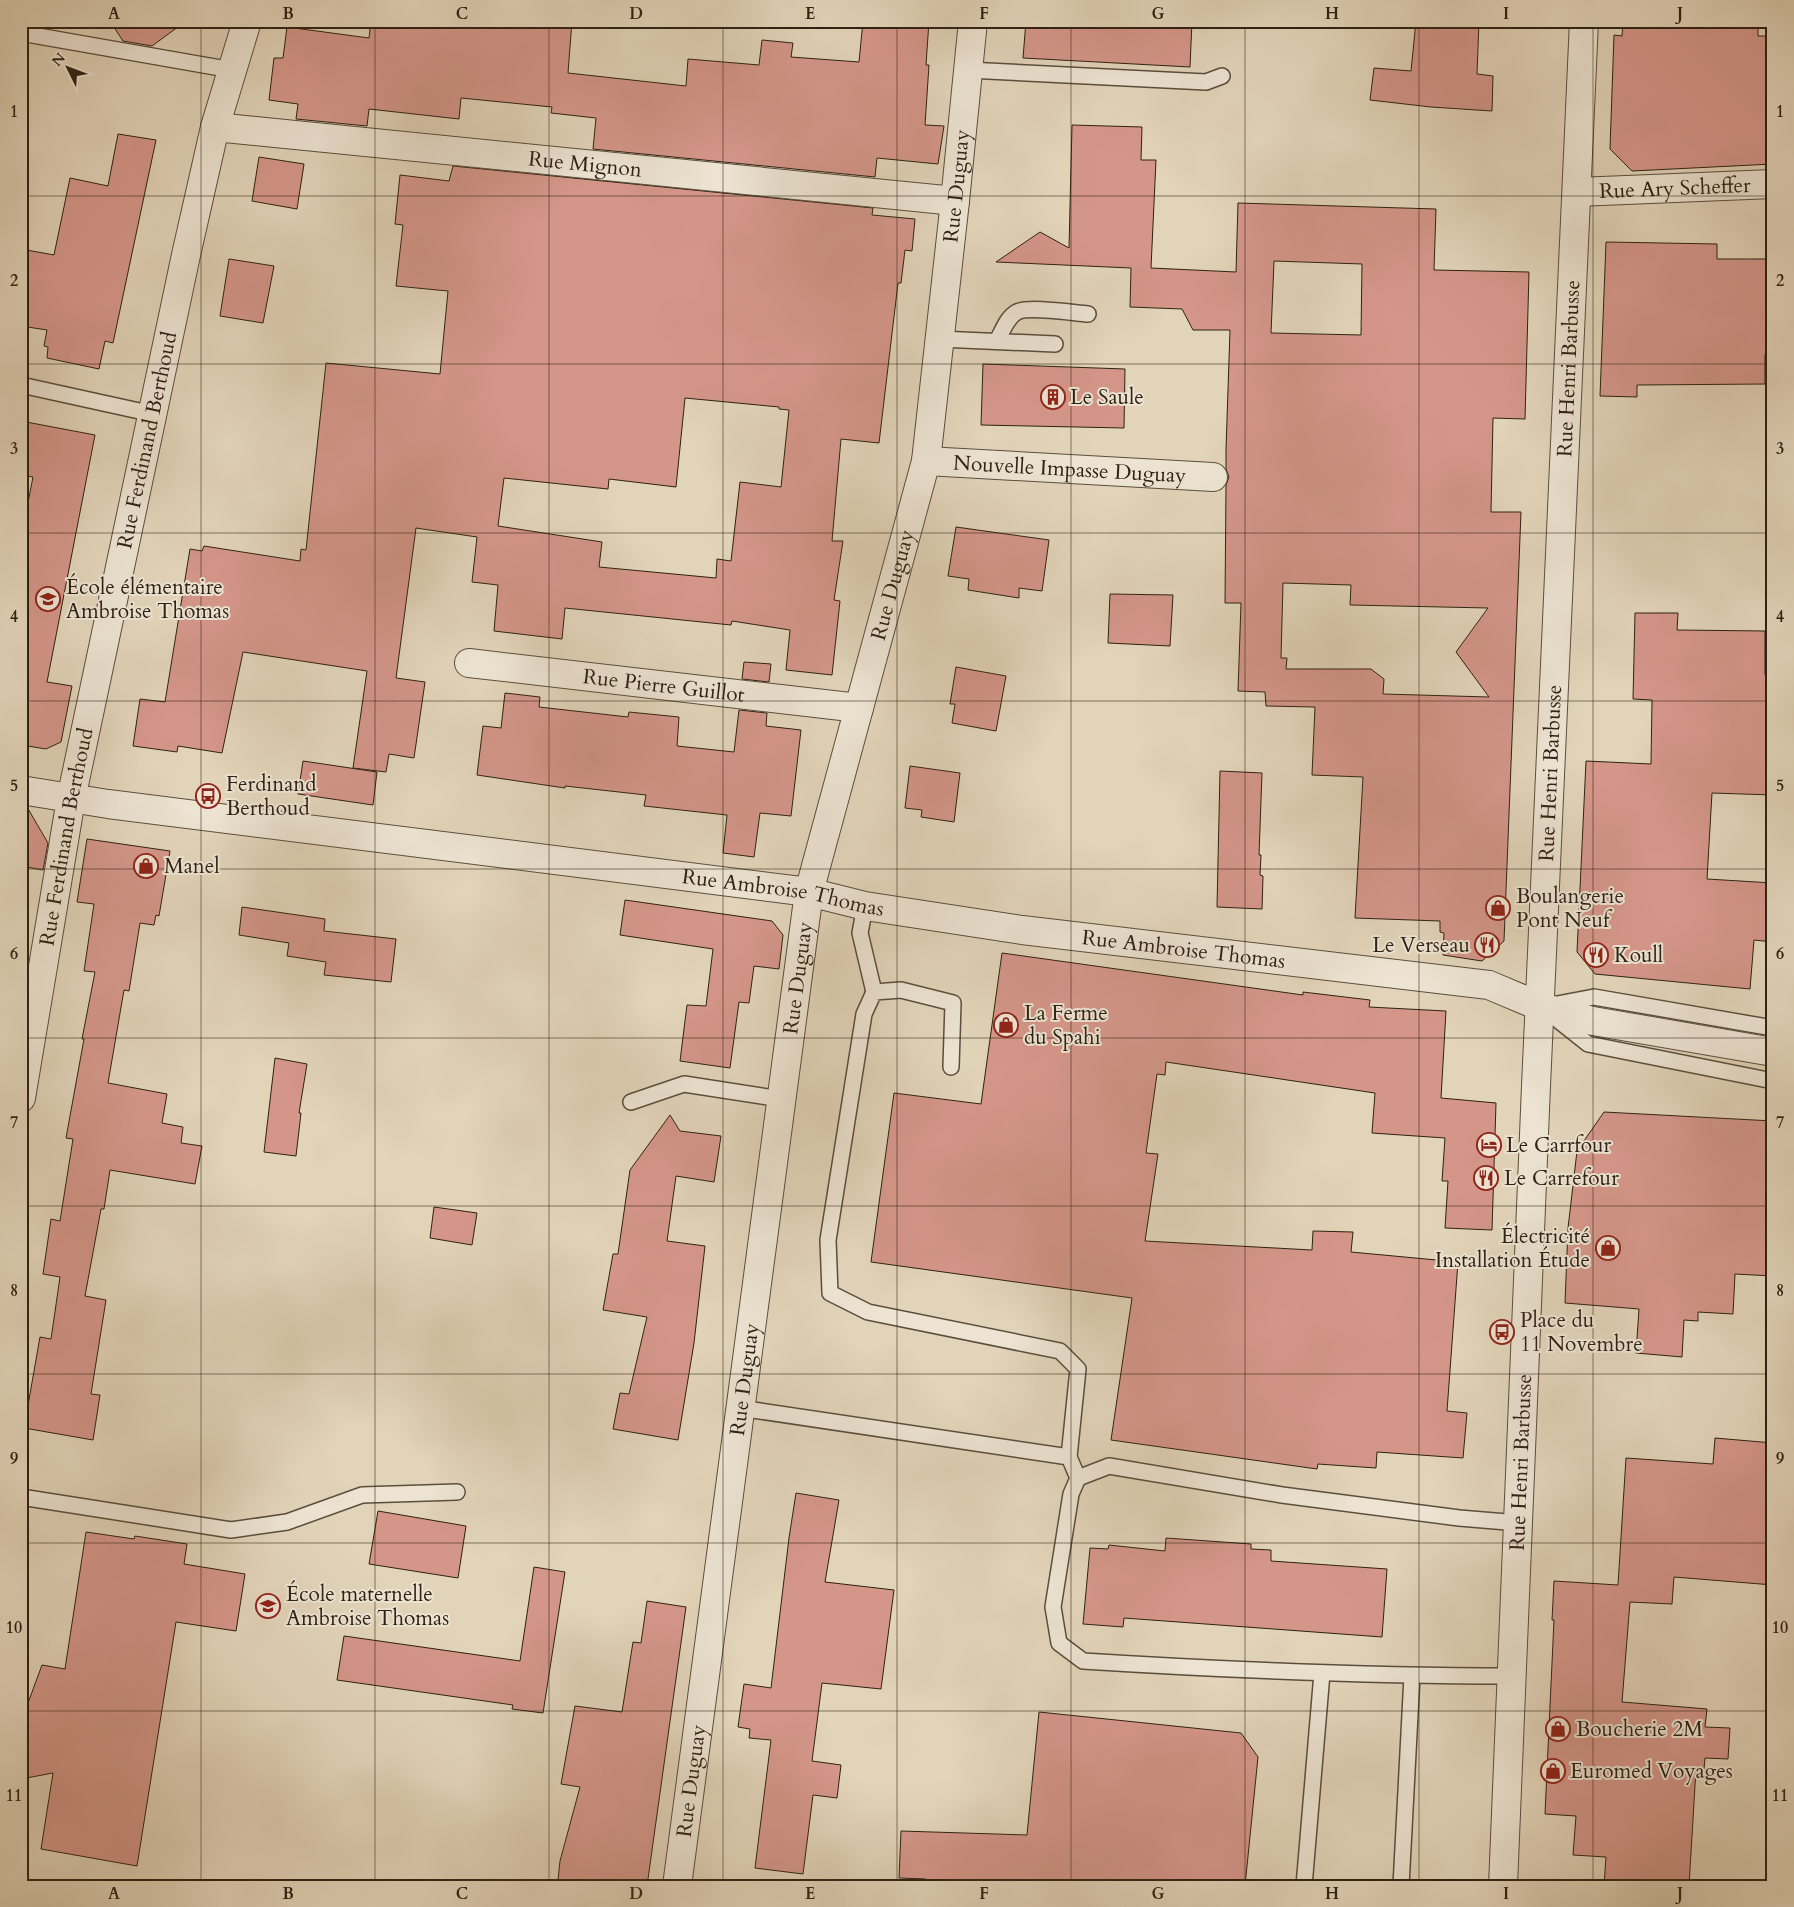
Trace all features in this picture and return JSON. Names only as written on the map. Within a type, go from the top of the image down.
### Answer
[{"type":"street","name":"Rue Ferdinand Berthoud","points":[[21,1098],[71,799],[215,127],[247,21]]},
{"type":"street","name":"Rue Duguay","points":[[677,1886],[809,892],[926,461],[973,21]]},
{"type":"street","name":"Rue Henri Barbusse","points":[[1504,1886],[1542,955],[1584,21]]},
{"type":"street","name":"Rue Mignon","points":[[215,127],[955,201]]},
{"type":"street","name":"Rue Ary Scheffer","points":[[1577,192],[1773,184]]},
{"type":"street","name":"Nouvelle Impasse Duguay","points":[[926,461],[1213,476]]},
{"type":"street","name":"Rue Pierre Guillot","points":[[469,663],[859,708]]},
{"type":"street","name":"Rue Ambroise Thomas","points":[[21,790],[71,799],[809,892],[865,906],[1022,930],[1490,985],[1541,1007]]},
{"type":"street","points":[[1541,1007],[1593,1020],[1773,1052]]},
{"type":"lane","points":[[21,33],[232,70]]},
{"type":"lane","points":[[968,70],[1206,82],[1222,76]]},
{"type":"lane","points":[[997,341],[1009,319],[1017,312],[1031,310],[1088,314]]},
{"type":"lane","points":[[940,339],[1055,344]]},
{"type":"lane","points":[[21,385],[152,414]]},
{"type":"lane","points":[[865,906],[860,933],[874,992],[864,1014],[828,1240],[830,1293],[868,1312],[1060,1351],[1078,1369],[1069,1457],[1078,1478]]},
{"type":"lane","points":[[874,992],[901,990],[953,1003],[951,1067]]},
{"type":"lane","points":[[1541,1007],[1594,997],[1773,1028]]},
{"type":"lane","points":[[1541,1007],[1588,1044],[1773,1081]]},
{"type":"lane","points":[[631,1102],[684,1084],[781,1099]]},
{"type":"lane","points":[[740,1408],[1069,1457]]},
{"type":"lane","points":[[1513,1676],[1412,1676],[1322,1673],[1083,1661],[1059,1643],[1053,1607],[1071,1494],[1078,1478],[1109,1466],[1282,1494],[1459,1518],[1519,1523]]},
{"type":"lane","points":[[21,1497],[231,1530],[287,1522],[362,1495],[457,1492]]},
{"type":"lane","points":[[1304,1886],[1322,1673]]},
{"type":"lane","points":[[1401,1886],[1412,1676]]},
{"type":"building","points":[[110,21],[186,21],[152,46],[123,41]]},
{"type":"building","points":[[371,21],[572,21],[568,73],[686,86],[688,59],[759,65],[762,40],[793,43],[791,57],[859,62],[863,21],[929,21],[926,65],[929,65],[925,125],[944,126],[938,164],[877,158],[875,177],[593,149],[596,118],[551,113],[552,107],[461,98],[459,119],[369,109],[367,126],[296,119],[298,104],[269,100],[274,58],[283,58],[287,27],[369,38]]},
{"type":"building","points":[[1026,21],[1192,21],[1190,67],[1023,58]]},
{"type":"building","points":[[1416,21],[1479,21],[1477,74],[1493,76],[1492,111],[1370,100],[1374,68],[1411,71]]},
{"type":"building","points":[[1623,21],[1758,21],[1758,36],[1773,36],[1773,164],[1632,171],[1610,149],[1614,35],[1622,36]]},
{"type":"building","points":[[1072,125],[1142,127],[1141,160],[1156,160],[1151,268],[1236,272],[1238,203],[1436,209],[1434,270],[1529,272],[1525,419],[1493,418],[1491,512],[1521,512],[1504,941],[1482,961],[1443,955],[1444,933],[1440,932],[1440,921],[1355,918],[1363,777],[1312,775],[1315,707],[1266,706],[1265,692],[1238,691],[1241,603],[1225,603],[1226,485],[1229,477],[1226,469],[1226,450],[1230,330],[1193,330],[1182,309],[1130,307],[1131,268],[996,262],[1040,232],[1069,248]],"holes":[[[1274,261],[1362,264],[1361,335],[1271,333]],[[1283,583],[1351,585],[1350,605],[1488,608],[1456,652],[1489,697],[1383,694],[1384,679],[1371,669],[1286,669],[1287,658],[1281,658]]]},
{"type":"building","points":[[118,134],[156,140],[113,343],[105,341],[99,369],[47,358],[48,347],[44,346],[47,330],[21,326],[21,249],[54,255],[70,178],[108,186]]},
{"type":"building","points":[[259,157],[304,164],[297,209],[252,201]]},
{"type":"building","points":[[453,166],[873,208],[872,215],[915,219],[912,251],[905,250],[901,283],[898,283],[879,443],[841,439],[832,541],[843,541],[834,600],[840,601],[832,675],[786,670],[790,630],[732,621],[731,625],[565,608],[562,639],[494,631],[498,585],[472,582],[477,537],[416,528],[396,678],[425,682],[414,758],[389,754],[386,772],[353,768],[367,671],[243,652],[222,753],[178,746],[177,752],[133,746],[140,699],[165,702],[190,549],[202,551],[204,546],[300,561],[301,549],[306,550],[326,363],[440,374],[448,291],[396,286],[403,225],[395,224],[400,175],[449,181]],"holes":[[[685,398],[779,407],[779,409],[789,410],[781,487],[740,482],[731,561],[717,559],[716,578],[599,567],[602,542],[498,526],[504,478],[608,489],[609,479],[676,487]]]},
{"type":"building","points":[[1606,242],[1717,244],[1717,259],[1773,259],[1773,354],[1765,354],[1765,384],[1637,385],[1637,397],[1600,396]]},
{"type":"building","points":[[229,259],[274,266],[263,323],[220,316]]},
{"type":"building","name":"Le Saule","points":[[983,364],[1125,369],[1124,428],[981,425]]},
{"type":"building","name":"École élémentaire Ambroise Thomas","points":[[21,421],[95,435],[47,682],[72,686],[61,742],[46,749],[21,745],[21,538],[33,477],[21,475]]},
{"type":"building","points":[[956,527],[1049,540],[1042,591],[1019,588],[1019,598],[968,590],[969,579],[948,576]]},
{"type":"building","points":[[1110,594],[1173,595],[1170,646],[1108,643]]},
{"type":"building","points":[[1635,613],[1678,613],[1677,630],[1765,631],[1765,675],[1773,675],[1773,795],[1712,793],[1707,879],[1773,883],[1773,942],[1754,940],[1750,989],[1595,974],[1577,952],[1586,761],[1651,764],[1652,700],[1633,699]]},
{"type":"building","points":[[744,662],[771,664],[769,682],[742,679]]},
{"type":"building","points":[[956,667],[1006,676],[996,731],[952,723],[955,704],[950,704]]},
{"type":"building","points":[[505,693],[540,697],[539,707],[628,717],[629,712],[679,717],[677,746],[734,752],[739,710],[767,713],[766,726],[801,730],[791,816],[760,813],[754,857],[723,853],[727,815],[644,806],[646,795],[565,786],[565,788],[477,775],[483,726],[501,728]]},
{"type":"building","points":[[303,761],[377,772],[373,805],[298,794]]},
{"type":"building","points":[[910,766],[960,773],[954,822],[921,817],[922,810],[905,808]]},
{"type":"building","points":[[1220,771],[1262,773],[1259,855],[1261,855],[1260,875],[1263,876],[1262,909],[1217,907]]},
{"type":"building","points":[[21,806],[27,807],[48,843],[43,870],[21,866]]},
{"type":"building","points":[[87,839],[170,851],[159,916],[156,915],[154,925],[140,923],[129,991],[124,990],[108,1083],[167,1094],[162,1123],[183,1127],[181,1143],[202,1146],[195,1184],[110,1170],[104,1209],[101,1209],[85,1296],[106,1300],[91,1394],[100,1395],[93,1440],[24,1428],[40,1337],[51,1339],[60,1277],[43,1274],[51,1219],[60,1221],[73,1139],[66,1138],[95,972],[84,971],[94,904],[77,902]]},
{"type":"building","points":[[625,900],[772,921],[783,935],[779,969],[754,966],[749,1003],[739,1002],[730,1068],[680,1061],[687,1005],[706,1006],[713,949],[620,935]]},
{"type":"building","points":[[242,907],[325,919],[324,931],[396,939],[391,982],[324,975],[326,962],[287,956],[289,943],[239,935]]},
{"type":"building","points":[[1002,953],[1303,995],[1303,992],[1370,1000],[1369,1007],[1446,1011],[1441,1098],[1496,1103],[1492,1230],[1445,1228],[1448,1181],[1442,1181],[1445,1138],[1372,1133],[1375,1093],[1166,1062],[1165,1075],[1157,1074],[1146,1153],[1158,1154],[1145,1241],[1312,1250],[1313,1231],[1353,1232],[1351,1252],[1458,1262],[1447,1411],[1467,1413],[1463,1458],[1377,1452],[1376,1468],[1318,1464],[1317,1469],[1111,1440],[1132,1298],[871,1262],[894,1093],[981,1104]]},
{"type":"building","points":[[275,1058],[307,1064],[299,1113],[301,1113],[296,1156],[264,1152]]},
{"type":"building","points":[[1604,1112],[1773,1121],[1773,1276],[1735,1274],[1733,1314],[1698,1312],[1698,1321],[1684,1320],[1682,1357],[1636,1353],[1639,1309],[1565,1303],[1568,1228],[1577,1151]]},
{"type":"building","points":[[670,1115],[680,1131],[721,1136],[714,1182],[676,1176],[667,1241],[705,1246],[694,1343],[678,1440],[613,1429],[620,1393],[629,1394],[647,1317],[603,1310],[613,1254],[618,1254],[630,1170]]},
{"type":"building","points":[[434,1207],[477,1213],[472,1245],[430,1238]]},
{"type":"building","points":[[1715,1438],[1773,1443],[1773,1585],[1674,1577],[1672,1604],[1630,1602],[1622,1702],[1707,1709],[1705,1727],[1730,1728],[1728,1759],[1705,1758],[1704,1769],[1696,1769],[1689,1886],[1604,1886],[1606,1857],[1573,1855],[1576,1816],[1545,1814],[1554,1620],[1552,1620],[1554,1581],[1618,1585],[1626,1458],[1713,1464]]},
{"type":"building","points":[[796,1493],[839,1500],[825,1582],[894,1590],[881,1689],[822,1683],[812,1761],[841,1765],[837,1798],[813,1795],[803,1874],[755,1868],[771,1740],[749,1738],[750,1729],[738,1727],[744,1684],[771,1688]]},
{"type":"building","points":[[378,1511],[466,1526],[458,1578],[369,1564]]},
{"type":"building","points":[[86,1532],[134,1539],[135,1536],[187,1544],[184,1564],[245,1574],[236,1631],[176,1622],[137,1866],[41,1849],[53,1773],[21,1779],[21,1722],[42,1665],[65,1669]]},
{"type":"building","points":[[1166,1538],[1251,1544],[1251,1549],[1271,1550],[1271,1561],[1387,1569],[1382,1637],[1124,1618],[1123,1627],[1083,1624],[1090,1548],[1108,1549],[1109,1545],[1165,1551]]},
{"type":"building","points":[[534,1567],[565,1572],[543,1713],[512,1709],[513,1705],[337,1680],[344,1636],[520,1661]]},
{"type":"building","points":[[647,1601],[686,1607],[647,1886],[595,1886],[558,1880],[560,1861],[580,1787],[561,1784],[575,1706],[622,1712],[633,1642],[641,1643]]},
{"type":"building","points":[[1039,1712],[1241,1733],[1258,1757],[1245,1886],[926,1886],[926,1879],[899,1878],[901,1831],[1027,1835]]},
{"type":"place","name":"Le Saule","points":[[1053,397]]},
{"type":"place","name":"École élémentaire Ambroise Thomas","points":[[48,599]]},
{"type":"place","name":"Ferdinand Berthoud","points":[[208,796]]},
{"type":"place","name":"Manel","points":[[146,866]]},
{"type":"place","name":"Boulangerie Pont Neuf","points":[[1498,908]]},
{"type":"place","name":"Le Verseau","points":[[1487,945]]},
{"type":"place","name":"Koull","points":[[1596,955]]},
{"type":"place","name":"La Ferme du Spahi","points":[[1006,1025]]},
{"type":"place","name":"Le Carrfour","points":[[1489,1145]]},
{"type":"place","name":"Le Carrefour","points":[[1486,1178]]},
{"type":"place","name":"Électricité Installation Étude","points":[[1608,1248]]},
{"type":"place","name":"Place du 11 Novembre","points":[[1502,1332]]},
{"type":"place","name":"École maternelle Ambroise Thomas","points":[[268,1606]]},
{"type":"place","name":"Boucherie 2M","points":[[1558,1729]]},
{"type":"place","name":"Euromed Voyages","points":[[1553,1771]]}]
